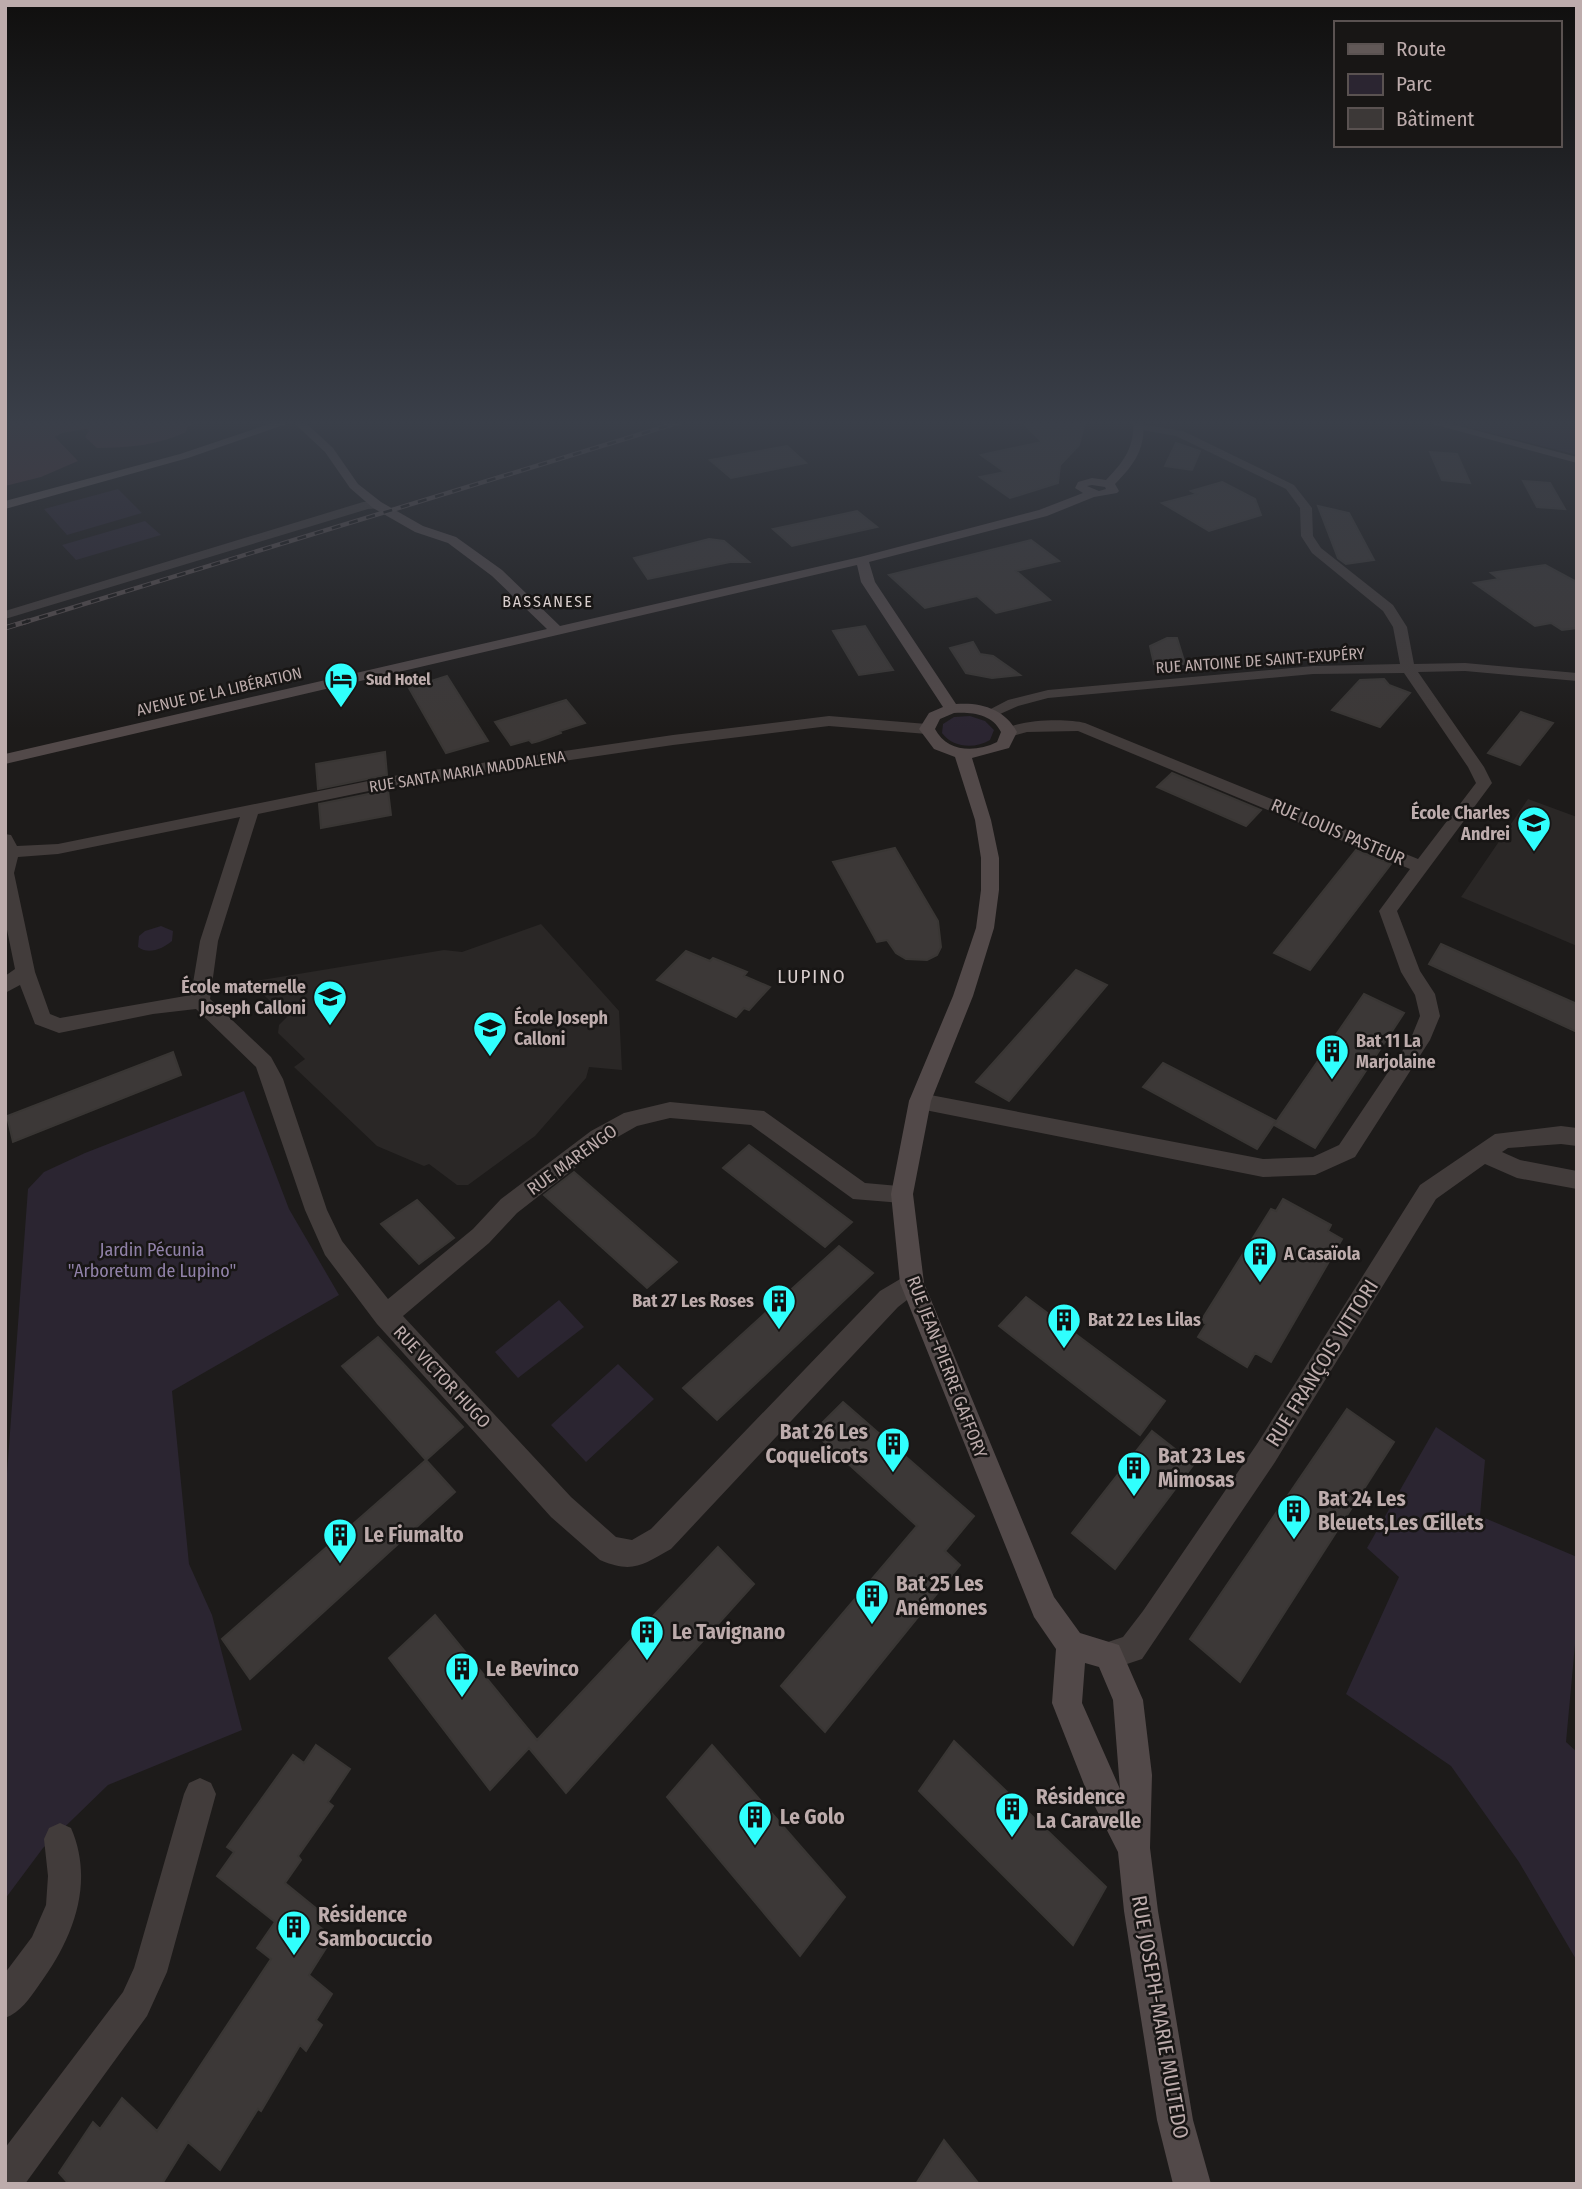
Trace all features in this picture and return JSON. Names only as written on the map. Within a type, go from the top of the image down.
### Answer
[{"type":"main road","points":[[411,524],[452,540],[497,573],[557,631]]},
{"type":"main road","name":"AVENUE DE LA LIBÉRATION","points":[[5,759],[862,560],[1002,524]]},
{"type":"main road","points":[[862,560],[868,582],[952,709]]},
{"type":"main road","points":[[833,566],[868,582]]},
{"type":"main road","points":[[965,708],[991,713],[1006,725],[1009,732],[1007,738],[995,749],[962,753],[937,744],[927,729],[934,716],[952,709],[965,708]]},
{"type":"main road","name":"RUE JEAN-PIERRE GAFFORY","points":[[962,753],[983,820],[990,858],[990,890],[985,928],[967,985],[920,1101],[902,1195],[912,1283],[1044,1607],[1071,1645]]},
{"type":"main road","points":[[1071,1645],[1110,1655]]},
{"type":"main road","name":"RUE JOSEPH-MARIE MULTEDO","points":[[1071,1645],[1067,1703],[1096,1776],[1134,1849]]},
{"type":"main road","name":"RUE JOSEPH-MARIE MULTEDO","points":[[1110,1655],[1128,1700],[1136,1775],[1134,1849],[1175,2120],[1192,2184]]},
{"type":"street","points":[[5,615],[304,524]]},
{"type":"street","points":[[1307,524],[1307,536],[1316,550],[1388,608],[1400,627],[1407,651],[1408,668],[1476,767],[1484,783],[1421,867]]},
{"type":"street","name":"RUE ANTOINE DE SAINT-EXUPÉRY","points":[[991,713],[1013,703],[1048,694],[1313,670],[1465,667],[1577,677]]},
{"type":"street","name":"RUE SANTA MARIA MADDALENA","points":[[8,846],[58,849],[250,808],[400,780],[786,725],[850,721],[927,729]]},
{"type":"street","name":"RUE LOUIS PASTEUR","points":[[920,1101],[1263,1168],[1315,1166],[1348,1151],[1420,1040],[1430,1016],[1425,994],[1411,972],[1388,911],[1421,867],[1080,726],[1026,727],[1009,732]]},
{"type":"street","points":[[8,846],[5,873],[25,972],[42,1019],[59,1026],[153,1007],[200,1001],[209,941],[248,822],[250,808]]},
{"type":"street","points":[[5,986],[25,972]]},
{"type":"street","name":"RUE VICTOR HUGO","points":[[200,1001],[264,1062],[273,1079],[316,1210],[333,1248],[386,1316],[561,1507],[610,1550],[634,1554],[661,1539],[889,1300],[912,1283]]},
{"type":"street","name":"RUE MARENGO","points":[[386,1316],[481,1236],[509,1206],[599,1137],[632,1119],[670,1110],[756,1118],[860,1192],[902,1195]]},
{"type":"street","name":"RUE FRANÇOIS VITTORI","points":[[1110,1655],[1132,1649],[1153,1621],[1266,1453],[1428,1192],[1503,1140],[1561,1135],[1577,1137]]},
{"type":"street","points":[[1483,1154],[1517,1169],[1577,1180]]},
{"type":"street","points":[[5,2180],[135,2004],[150,1972],[200,1794]]},
{"type":"street","points":[[5,2001],[45,1950],[60,1921],[65,1887],[60,1839]]},
{"type":"shaded area","name":"École Charles Andrei","points":[[1528,799],[1577,817],[1577,946],[1461,897]]},
{"type":"shaded area","name":"École Joseph Calloni","points":[[541,924],[619,1011],[622,1070],[589,1067],[586,1078],[535,1136],[468,1185],[457,1185],[429,1164],[424,1166],[377,1146],[294,1067],[305,1059],[278,1033],[279,1025],[287,1017],[250,982],[444,950],[462,952]]},
{"type":"green space","points":[[57,524],[104,524],[67,535]]},
{"type":"green space","points":[[134,524],[149,524],[161,535],[76,560],[62,545]]},
{"type":"green space","points":[[970,716],[985,721],[994,730],[990,740],[978,745],[964,745],[952,742],[942,733],[943,724],[954,717]]},
{"type":"green space","points":[[161,926],[173,931],[172,941],[155,950],[147,951],[138,947],[139,936]]},
{"type":"green space","name":"Jardin Pécunia \"Arboretum de Lupino\"","points":[[244,1091],[289,1209],[339,1295],[172,1391],[189,1564],[212,1615],[242,1730],[108,1785],[43,1848],[5,1899],[5,1500],[28,1189],[44,1172],[85,1153]]},
{"type":"green space","points":[[559,1300],[584,1327],[518,1378],[495,1352]]},
{"type":"green space","points":[[618,1364],[654,1399],[586,1462],[551,1425]]},
{"type":"green space","points":[[1436,1427],[1485,1460],[1480,1516],[1577,1557],[1577,1623],[1566,1742],[1577,1752],[1577,1961],[1519,1862],[1451,1766],[1346,1694],[1399,1577],[1367,1548]]},
{"type":"building","points":[[796,524],[873,524],[877,527],[792,546],[773,529]]},
{"type":"building","points":[[1198,524],[1231,524],[1209,531]]},
{"type":"building","points":[[1325,524],[1355,524],[1374,560],[1346,564],[1338,558]]},
{"type":"building","points":[[709,539],[724,541],[749,562],[730,562],[648,579],[634,558]]},
{"type":"building","points":[[1031,540],[1059,561],[1016,571],[1050,600],[996,613],[977,596],[925,608],[889,575]]},
{"type":"building","points":[[1545,565],[1577,582],[1577,628],[1562,630],[1551,623],[1535,626],[1474,583],[1499,579],[1491,573]]},
{"type":"building","points":[[865,626],[893,670],[859,675],[833,631]]},
{"type":"building","points":[[1167,638],[1177,638],[1185,664],[1154,664],[1150,646]]},
{"type":"building","points":[[973,642],[980,654],[993,656],[1020,675],[992,678],[966,673],[950,648]]},
{"type":"building","points":[[447,676],[488,741],[446,753],[409,688]]},
{"type":"building","points":[[1384,679],[1389,685],[1410,693],[1380,727],[1332,710],[1360,680]]},
{"type":"building","points":[[566,700],[585,723],[539,741],[532,743],[529,740],[511,745],[495,722]]},
{"type":"building","points":[[1521,712],[1553,723],[1520,765],[1488,753]]},
{"type":"building","points":[[385,752],[387,775],[318,789],[316,764]]},
{"type":"building","points":[[1172,773],[1261,810],[1246,826],[1157,787]]},
{"type":"building","points":[[388,790],[391,815],[321,828],[319,804]]},
{"type":"building","points":[[895,848],[938,921],[941,947],[937,955],[927,960],[906,959],[896,953],[887,940],[877,942],[833,862]]},
{"type":"building","points":[[1356,850],[1391,864],[1310,970],[1274,953]]},
{"type":"building","points":[[1441,944],[1577,1004],[1577,1032],[1429,964]]},
{"type":"building","points":[[686,951],[710,961],[713,958],[747,972],[744,976],[770,987],[749,1010],[744,1008],[736,1017],[657,980]]},
{"type":"building","points":[[1076,970],[1107,985],[1009,1101],[976,1082]]},
{"type":"building","name":"Bat 11 La Marjolaine","points":[[1364,994],[1404,1013],[1315,1148],[1274,1125]]},
{"type":"building","points":[[173,1052],[181,1075],[13,1142],[7,1116]]},
{"type":"building","points":[[1163,1063],[1276,1121],[1257,1149],[1143,1087]]},
{"type":"building","points":[[749,1145],[852,1222],[825,1247],[723,1168]]},
{"type":"building","points":[[574,1172],[677,1262],[647,1288],[544,1195]]},
{"type":"building","name":"A Casaïola","points":[[1283,1199],[1331,1225],[1328,1231],[1342,1239],[1271,1362],[1255,1353],[1247,1367],[1198,1337],[1206,1324],[1201,1321],[1271,1209],[1276,1211]]},
{"type":"building","points":[[417,1200],[454,1238],[419,1264],[381,1224]]},
{"type":"building","name":"Bat 27 Les Roses","points":[[839,1246],[873,1273],[717,1420],[683,1388]]},
{"type":"building","name":"Bat 22 Les Lilas","points":[[1026,1297],[1165,1401],[1140,1435],[999,1326]]},
{"type":"building","points":[[378,1337],[463,1427],[426,1460],[342,1366]]},
{"type":"building","name":"Bat 25 Les Anémones","points":[[843,1402],[974,1516],[945,1551],[960,1565],[825,1732],[781,1686],[917,1526],[813,1432]]},
{"type":"building","name":"Bat 24 Les Bleuets,Les Œillets","points":[[1347,1409],[1394,1442],[1240,1682],[1190,1639]]},
{"type":"building","name":"Bat 23 Les Mimosas","points":[[1152,1431],[1194,1464],[1115,1569],[1072,1533]]},
{"type":"building","name":"Le Fiumalto","points":[[426,1460],[455,1492],[250,1679],[222,1639]]},
{"type":"building","points":[[718,1547],[754,1584],[566,1793],[529,1748],[490,1790],[389,1658],[435,1615],[537,1740]]},
{"type":"building","name":"Résidence La Caravelle","points":[[954,1741],[1106,1887],[1073,1945],[919,1791]]},
{"type":"building","name":"Résidence Sambocuccio","points":[[316,1745],[350,1769],[328,1802],[333,1806],[298,1856],[301,1860],[285,1883],[323,1914],[316,1924],[333,1937],[309,1975],[332,1994],[316,2020],[322,2025],[306,2051],[300,2045],[261,2111],[258,2109],[220,2170],[188,2142],[162,2184],[69,2184],[59,2173],[93,2122],[100,2129],[122,2098],[157,2131],[271,1959],[257,1948],[275,1922],[217,1876],[234,1852],[227,1847],[293,1755],[304,1763]]},
{"type":"building","name":"Le Golo","points":[[712,1745],[845,1897],[800,1956],[667,1797]]},
{"type":"building","points":[[944,2140],[979,2184],[916,2184]]},
{"type":"railway","points":[[22,623],[346,524]]},
{"type":"railway","points":[[5,628],[28,621]]},
{"type":"place","name":"Sud Hotel","points":[[341,709]]},
{"type":"place","name":"École Charles Andrei","points":[[1534,853]]},
{"type":"place","name":"École maternelle Joseph Calloni","points":[[330,1027]]},
{"type":"place","name":"École Joseph Calloni","points":[[490,1058]]},
{"type":"place","name":"Bat 11 La Marjolaine","points":[[1332,1081]]},
{"type":"place","name":"A Casaïola","points":[[1260,1284]]},
{"type":"place","name":"Bat 27 Les Roses","points":[[779,1331]]},
{"type":"place","name":"Bat 22 Les Lilas","points":[[1064,1350]]},
{"type":"place","name":"Bat 26 Les Coquelicots","points":[[893,1474]]},
{"type":"place","name":"Bat 23 Les Mimosas","points":[[1134,1498]]},
{"type":"place","name":"Bat 24 Les Bleuets,Les Œillets","points":[[1294,1541]]},
{"type":"place","name":"Le Fiumalto","points":[[340,1565]]},
{"type":"place","name":"Bat 25 Les Anémones","points":[[872,1626]]},
{"type":"place","name":"Le Tavignano","points":[[647,1662]]},
{"type":"place","name":"Le Bevinco","points":[[462,1699]]},
{"type":"place","name":"Résidence La Caravelle","points":[[1012,1839]]},
{"type":"place","name":"Le Golo","points":[[755,1847]]},
{"type":"place","name":"Résidence Sambocuccio","points":[[294,1957]]},
{"type":"district","name":"BASSANESE","points":[[548,601]]},
{"type":"district","name":"LUPINO","points":[[812,976]]}]
